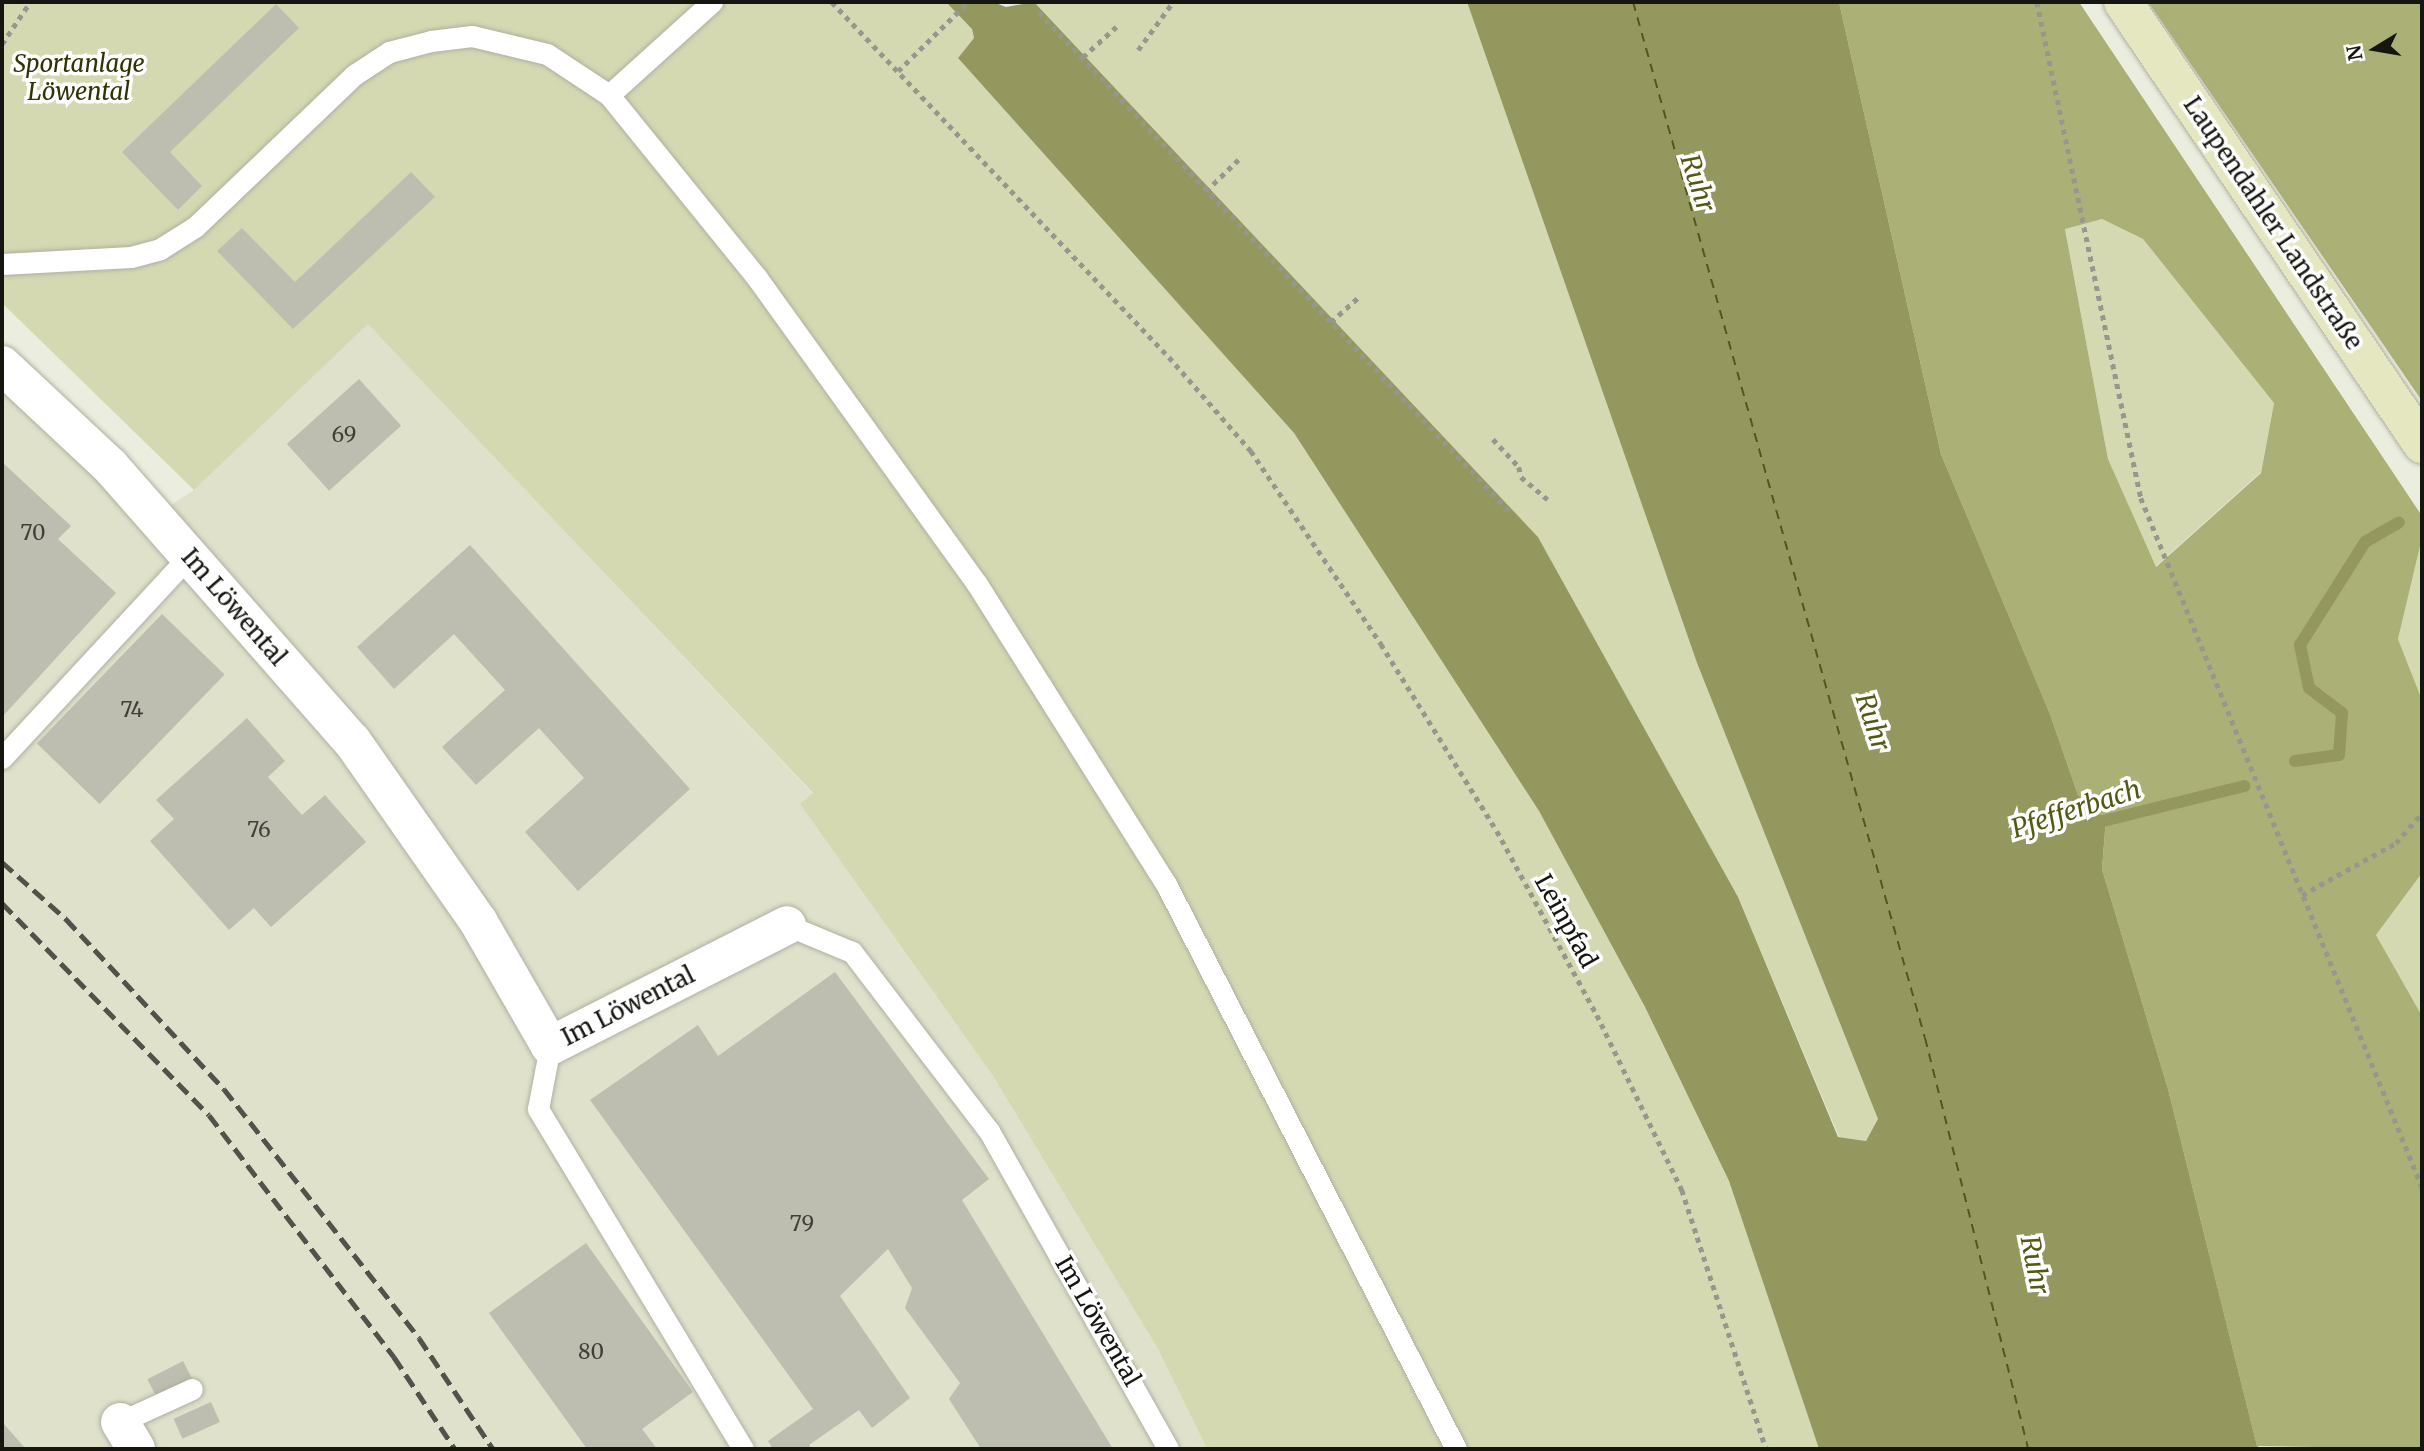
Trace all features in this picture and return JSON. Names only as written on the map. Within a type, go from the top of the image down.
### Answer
[{"type":"main road","name":"Laupendahler Landstraße","points":[[2123,2],[2422,444]]},
{"type":"street","name":"Im Löwental","points":[[6,377],[110,466],[359,751],[478,921],[550,1046],[787,925]]},
{"type":"lane","points":[[609,95],[712,2]]},
{"type":"lane","points":[[2,264],[131,257],[160,249],[195,227],[355,75],[389,52],[472,36],[547,54],[609,95],[757,278],[977,584],[1159,873],[1299,1137],[1456,1449]]},
{"type":"lane","points":[[2,758],[189,556]]},
{"type":"lane","name":"Im Löwental","points":[[787,925],[852,952],[989,1131],[1168,1449]]},
{"type":"lane","points":[[550,1046],[538,1109],[743,1449]]},
{"type":"lane","points":[[128,1436],[192,1389]]},
{"type":"path","points":[[2,44],[30,2]]},
{"type":"path","name":"Leinpfad","points":[[832,2],[1169,357],[1251,451],[1381,644],[1482,808],[1597,1014],[1682,1190],[1766,1449]]},
{"type":"path","points":[[898,71],[968,2]]},
{"type":"path","points":[[1138,50],[1173,2]]},
{"type":"path","points":[[2037,2],[2141,498],[2422,1187]]},
{"type":"path","points":[[1039,12],[1512,514]]},
{"type":"path","points":[[1083,57],[1116,27]]},
{"type":"path","points":[[1206,191],[1238,160]]},
{"type":"path","points":[[1331,323],[1361,295]]},
{"type":"path","points":[[1493,439],[1519,467],[1521,477],[1548,500]]},
{"type":"path","points":[[2302,895],[2396,843],[2422,813]]},
{"type":"shaded area","points":[[1839,2],[2079,2],[2422,516],[2422,538],[2398,639],[2422,700],[2422,873],[2376,935],[2422,1016],[2422,1449],[2257,1446],[2168,1089],[2102,869],[2106,819],[2078,795],[2050,714],[1941,454]],"holes":[[[2102,219],[2143,239],[2274,403],[2261,473],[2156,567],[2108,459],[2065,229]]]},
{"type":"shaded area","points":[[2148,2],[2422,2],[2422,401]]},
{"type":"shaded area","points":[[368,323],[813,794],[800,804],[993,1076],[1158,1349],[1207,1449],[2,1449],[2,372],[143,523],[194,490]]},
{"type":"green space","name":"Sportanlage Löwental","points":[[2,2],[946,2],[972,29],[974,38],[958,58],[1294,433],[1539,811],[1645,1007],[1729,1181],[1819,1449],[1207,1449],[1158,1349],[993,1076],[800,804],[813,793],[368,324],[194,490],[2,303]]},
{"type":"green space","points":[[1034,2],[1467,2],[1697,663],[1879,1119],[1866,1141],[1839,1137],[1738,897],[1538,537]]},
{"type":"green space","points":[[2102,219],[2143,239],[2274,403],[2261,472],[2155,567],[2108,459],[2065,228]]},
{"type":"green space","points":[[2422,538],[2422,700],[2398,639]]},
{"type":"green space","points":[[2422,873],[2422,1016],[2376,935]]},
{"type":"water","name":"Ruhr","points":[[946,2],[993,2],[1006,7],[1034,2],[1538,537],[1738,897],[1838,1137],[1866,1141],[1878,1119],[1697,663],[1467,2],[1839,2],[1941,454],[2050,714],[2078,795],[2106,819],[2102,869],[2168,1089],[2257,1446],[2262,1449],[1819,1449],[1729,1181],[1645,1007],[1539,811],[1294,433],[958,58],[974,38],[972,29]]},
{"type":"building","points":[[276,4],[299,28],[170,152],[202,186],[178,210],[122,152]]},
{"type":"building","points":[[411,172],[435,197],[293,329],[217,251],[242,228],[295,282]]},
{"type":"building","points":[[359,379],[401,426],[329,491],[287,444]]},
{"type":"building","points":[[2,462],[71,526],[58,539],[116,593],[2,717]]},
{"type":"building","points":[[470,545],[690,789],[578,891],[525,832],[584,778],[539,728],[476,785],[442,747],[505,690],[454,634],[394,689],[357,647]]},
{"type":"building","points":[[162,614],[225,674],[100,804],[37,743]]},
{"type":"building","points":[[247,718],[285,761],[268,777],[302,815],[325,795],[366,842],[271,927],[254,908],[229,930],[150,841],[174,819],[156,800]]},
{"type":"building","points":[[835,972],[989,1179],[962,1200],[1113,1449],[981,1449],[949,1399],[960,1383],[905,1308],[912,1288],[888,1249],[840,1296],[910,1398],[872,1428],[859,1410],[809,1445],[811,1449],[773,1449],[768,1441],[813,1409],[590,1100],[698,1025],[718,1056]]},
{"type":"building","points":[[586,1243],[693,1392],[642,1429],[657,1449],[587,1449],[489,1313]]},
{"type":"building","points":[[183,1361],[193,1381],[157,1399],[147,1379]]},
{"type":"building","points":[[211,1402],[220,1422],[182,1439],[174,1419]]},
{"type":"building","points":[[2,1422],[26,1449],[2,1449]]},
{"type":"waterway","name":"Pfefferbach","points":[[2295,761],[2339,755],[2342,713],[2309,688],[2300,645],[2365,542],[2399,522]]},
{"type":"waterway","name":"Pfefferbach","points":[[2091,824],[2244,786]]},
{"type":"ferry route","points":[[1633,2],[1925,1038],[2028,1449]]},
{"type":"railway","points":[[2,862],[66,919],[224,1089],[419,1338],[493,1449]]},
{"type":"railway","points":[[2,903],[209,1115],[394,1357],[455,1449]]}]
